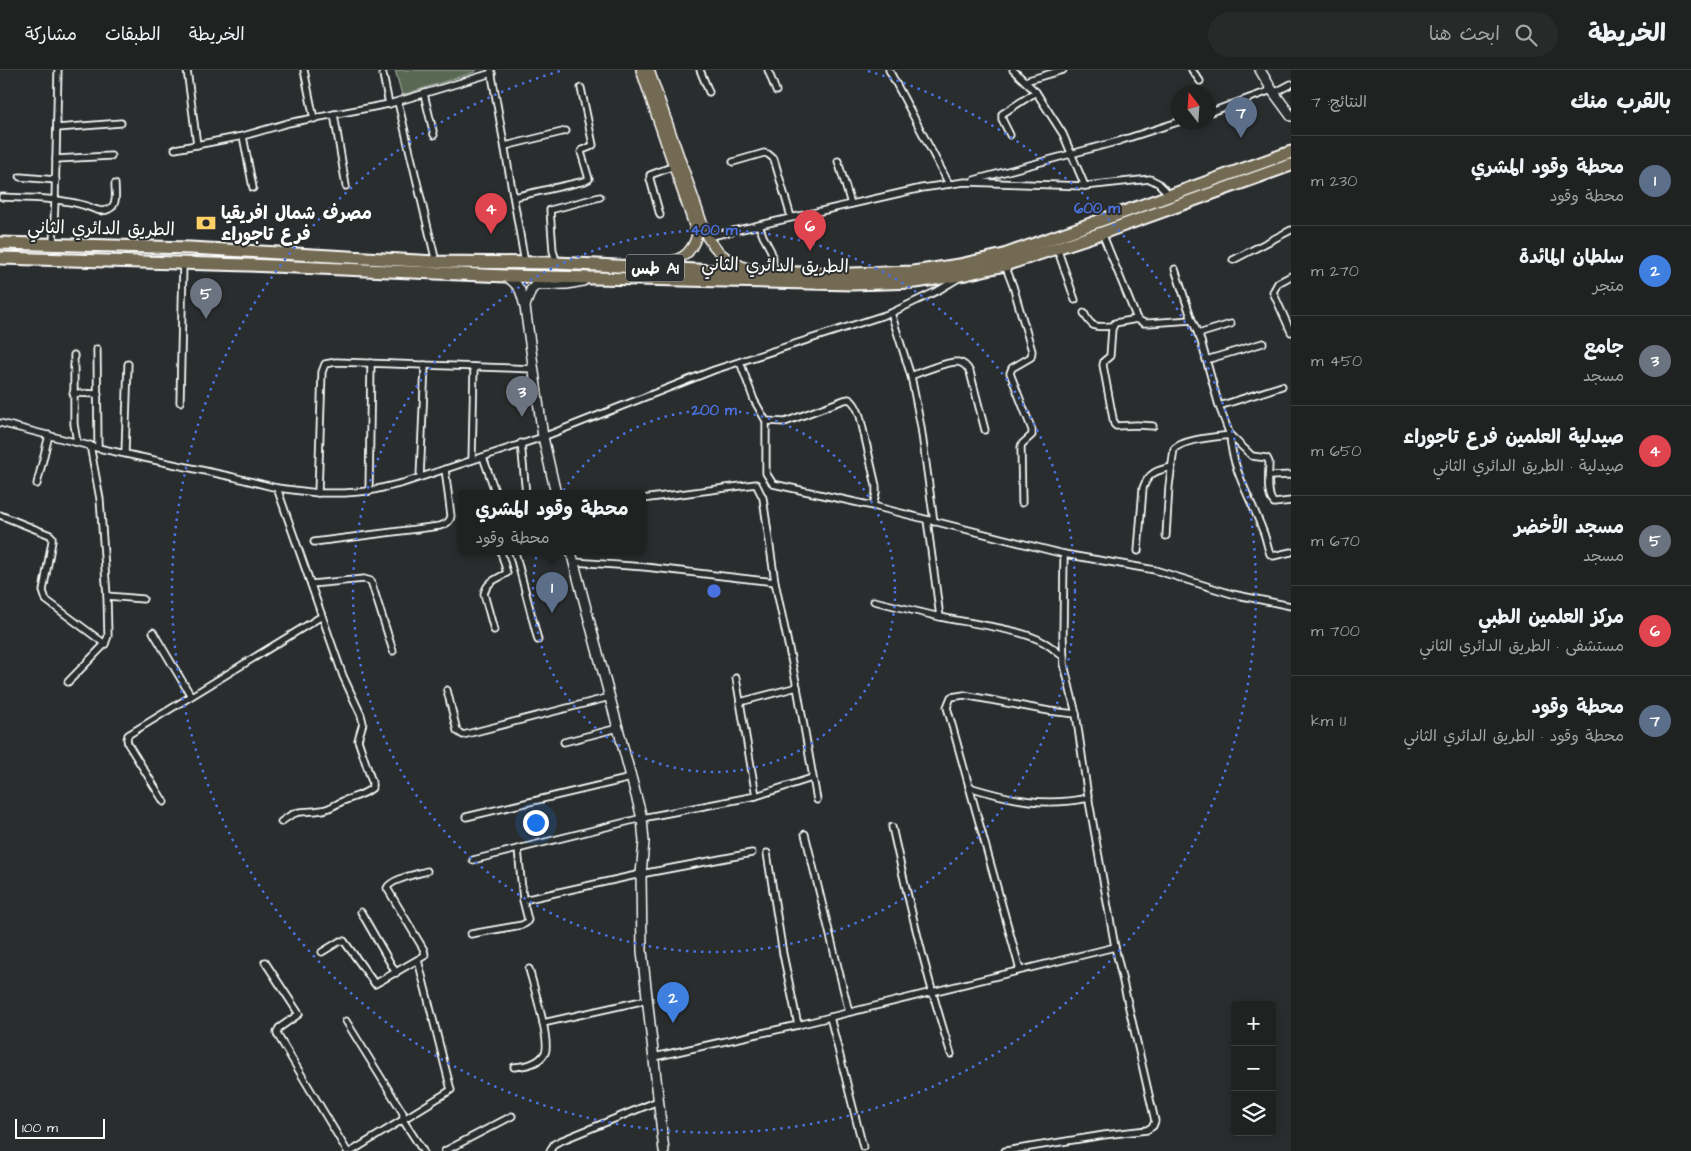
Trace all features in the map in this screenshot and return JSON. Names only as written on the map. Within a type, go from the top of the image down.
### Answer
[{"type":"highway","name":"الطريق الدائري الثاني","points":[[0,243],[236,250],[436,262],[558,263],[775,272],[878,274],[913,272],[959,265],[1004,254],[1169,194],[1273,160],[1290,151]]},
{"type":"highway","name":"الطريق الدائري الثاني","points":[[0,258],[232,264],[506,276],[852,284],[916,282],[966,274],[1005,265],[1102,233],[1291,165]]},
{"type":"highway","points":[[232,264],[237,259],[238,254],[236,250]]},
{"type":"highway","points":[[269,266],[267,259],[270,252]]},
{"type":"main road","points":[[634,267],[680,258],[690,252],[697,234],[641,70]]},
{"type":"main road","points":[[649,70],[707,237],[717,250],[733,263],[757,271]]},
{"type":"main road","points":[[1260,70],[1273,92],[1291,116]]},
{"type":"main road","points":[[506,276],[517,283],[525,306],[543,437],[555,490]]},
{"type":"main road","points":[[525,306],[536,285],[574,283],[594,278]]},
{"type":"main road","points":[[572,555],[642,818],[644,842],[641,874],[642,951],[664,1151]]},
{"type":"street","points":[[53,244],[58,70]]},
{"type":"street","points":[[187,70],[197,144]]},
{"type":"street","points":[[304,70],[314,119]]},
{"type":"street","points":[[382,70],[389,104]]},
{"type":"street","points":[[700,70],[709,92]]},
{"type":"street","points":[[768,70],[776,91]]},
{"type":"street","points":[[889,70],[949,184]]},
{"type":"street","points":[[1013,70],[1036,92],[1063,134],[1086,186]]},
{"type":"street","points":[[1025,81],[1063,70]]},
{"type":"street","points":[[1192,70],[1200,81]]},
{"type":"street","points":[[175,149],[243,136],[288,123],[398,102],[492,72],[525,263]]},
{"type":"street","points":[[1216,110],[1273,92],[1291,84]]},
{"type":"street","points":[[514,197],[585,182],[589,179],[581,152],[593,145],[581,88]]},
{"type":"street","points":[[1010,136],[1002,119],[1002,114],[1036,92]]},
{"type":"street","points":[[424,94],[434,135]]},
{"type":"street","points":[[398,102],[436,262]]},
{"type":"street","points":[[334,114],[346,186]]},
{"type":"street","points":[[57,128],[121,123]]},
{"type":"street","points":[[707,237],[922,188],[965,182],[1073,154],[1171,124]]},
{"type":"street","points":[[505,146],[566,131]]},
{"type":"street","points":[[243,136],[253,188]]},
{"type":"street","points":[[734,162],[764,153],[774,159],[791,218]]},
{"type":"street","points":[[56,159],[111,156]]},
{"type":"street","points":[[838,162],[852,204]]},
{"type":"street","points":[[660,215],[650,175],[674,166]]},
{"type":"street","points":[[20,177],[56,180]]},
{"type":"street","points":[[965,182],[1086,186],[1150,179],[1158,183],[1169,194]]},
{"type":"street","points":[[2,197],[55,201],[84,205],[96,210],[105,210],[110,209],[115,203],[115,184]]},
{"type":"street","points":[[558,263],[553,251],[550,210],[600,197]]},
{"type":"street","points":[[759,225],[771,251],[775,272]]},
{"type":"street","points":[[1233,260],[1291,230]]},
{"type":"street","points":[[1102,233],[1137,319]]},
{"type":"street","points":[[1057,248],[1075,300]]},
{"type":"street","points":[[180,402],[183,263]]},
{"type":"street","points":[[1005,265],[1032,351],[1031,357],[1012,368],[1010,373],[1032,430],[1032,435],[1021,447],[1022,503]]},
{"type":"street","points":[[1175,269],[1230,435],[1230,448],[1236,469],[1264,533],[1270,554],[1277,556],[1291,552]]},
{"type":"street","points":[[0,423],[98,448],[277,488],[318,493],[369,491],[420,477],[543,437],[714,370],[891,313],[940,290],[966,274]]},
{"type":"street","points":[[1291,276],[1278,282],[1273,292],[1291,332]]},
{"type":"street","points":[[1084,312],[1093,325],[1113,326]]},
{"type":"street","points":[[891,313],[910,376],[921,427],[934,522]]},
{"type":"street","points":[[1153,426],[1116,426],[1113,422],[1103,365],[1104,361],[1110,356],[1113,326],[1118,321],[1137,319],[1144,323],[1192,320]]},
{"type":"street","points":[[1198,334],[1231,324]]},
{"type":"street","points":[[1206,360],[1263,342]]},
{"type":"street","points":[[97,348],[98,448]]},
{"type":"street","points":[[74,355],[74,424],[77,442]]},
{"type":"street","points":[[318,493],[323,367],[328,362],[534,368]]},
{"type":"street","points":[[740,362],[754,400],[766,421],[766,473],[768,479],[773,484],[873,506],[1064,554],[1154,570],[1232,594],[1291,606]]},
{"type":"street","points":[[910,376],[958,362],[967,366],[985,430]]},
{"type":"street","points":[[369,491],[371,363]]},
{"type":"street","points":[[125,453],[128,364]]},
{"type":"street","points":[[420,477],[425,365]]},
{"type":"street","points":[[472,460],[474,367]]},
{"type":"street","points":[[1220,406],[1282,386]]},
{"type":"street","points":[[73,394],[98,394]]},
{"type":"street","points":[[766,421],[784,422],[844,400],[852,400],[860,416],[876,486],[873,506]]},
{"type":"street","points":[[37,484],[49,435]]},
{"type":"street","points":[[1166,536],[1174,449],[1188,442],[1230,435]]},
{"type":"street","points":[[1230,435],[1252,456],[1267,458],[1269,462],[1269,495],[1271,500],[1274,503],[1291,501]]},
{"type":"street","points":[[521,443],[526,490]]},
{"type":"street","points":[[68,682],[105,644],[108,636],[100,499],[90,445]]},
{"type":"street","points":[[483,456],[495,490]]},
{"type":"street","points":[[1138,551],[1145,482],[1154,472],[1172,467]]},
{"type":"street","points":[[314,542],[440,526],[447,523],[452,516],[445,469]]},
{"type":"street","points":[[1270,476],[1291,474]]},
{"type":"street","points":[[646,498],[756,484],[763,498],[775,582],[797,687],[812,778],[818,800]]},
{"type":"street","points":[[277,488],[343,676],[361,715],[363,723],[358,740],[372,782],[372,788],[363,794],[344,800],[328,809],[296,812],[281,822]]},
{"type":"street","points":[[0,515],[50,534],[52,541],[43,591],[46,600],[105,644]]},
{"type":"street","points":[[927,520],[940,617]]},
{"type":"street","points":[[1005,1151],[1147,1130],[1153,1126],[1155,1121],[1115,947],[1076,714],[1064,657],[1064,554]]},
{"type":"street","points":[[494,630],[484,594],[491,581],[507,572],[502,555]]},
{"type":"street","points":[[516,555],[538,640]]},
{"type":"street","points":[[574,562],[645,566],[775,582]]},
{"type":"street","points":[[311,584],[364,579],[371,581],[393,651]]},
{"type":"street","points":[[107,596],[143,599]]},
{"type":"street","points":[[874,602],[1016,632],[1046,643],[1064,657]]},
{"type":"street","points":[[164,802],[128,744],[127,737],[132,732],[322,616]]},
{"type":"street","points":[[153,632],[191,696]]},
{"type":"street","points":[[736,678],[756,796]]},
{"type":"street","points":[[740,702],[797,687]]},
{"type":"street","points":[[447,690],[457,732],[463,735],[610,697]]},
{"type":"street","points":[[1020,970],[947,707],[951,697],[964,695],[1049,711],[1076,714]]},
{"type":"street","points":[[564,742],[618,728]]},
{"type":"street","points":[[466,817],[631,778]]},
{"type":"street","points":[[473,860],[642,818],[756,796],[812,778]]},
{"type":"street","points":[[969,787],[1034,802],[1066,803],[1089,798]]},
{"type":"street","points":[[892,828],[931,992],[951,1054]]},
{"type":"street","points":[[805,834],[849,1012]]},
{"type":"street","points":[[471,934],[526,924],[528,920],[518,849]]},
{"type":"street","points":[[524,900],[641,874],[752,853]]},
{"type":"street","points":[[767,853],[783,954],[798,1025]]},
{"type":"street","points":[[322,952],[340,941],[344,941],[375,984],[396,974],[424,956],[425,952],[387,888],[393,882],[427,871]]},
{"type":"street","points":[[361,912],[396,974]]},
{"type":"street","points":[[654,1057],[798,1025],[1115,947]]},
{"type":"street","points":[[352,1151],[449,1092],[451,1088],[418,960]]},
{"type":"street","points":[[266,962],[299,1014],[279,1028],[277,1032],[347,1151]]},
{"type":"street","points":[[514,1066],[523,1066],[535,1062],[546,1052],[547,1043],[543,1023],[529,969]]},
{"type":"street","points":[[543,1023],[646,1000]]},
{"type":"street","points":[[830,1017],[863,1147]]},
{"type":"street","points":[[346,1021],[403,1112],[403,1120],[423,1151]]},
{"type":"street","points":[[550,1151],[554,1144],[560,1141],[658,1101]]},
{"type":"street","points":[[445,1151],[512,1116]]},
{"type":"green space","points":[[395,70],[477,70],[402,95]]},
{"type":"place","name":"محطة وقود","points":[[1241,138]]},
{"type":"place","name":"مصرف شمال افريقيا فرع تاجوراء","points":[[206,223]]},
{"type":"place","name":"صيدلية العلمين فرع تاجوراء","points":[[491,234]]},
{"type":"place","name":"مركز العلمين الطبي","points":[[810,251]]},
{"type":"place","name":"مسجد الأخضر","points":[[206,319]]},
{"type":"place","name":"جامع","points":[[522,417]]},
{"type":"place","name":"محطة وقود المشري","points":[[552,613]]},
{"type":"place","name":"سلطان المائدة","points":[[673,1023]]}]
